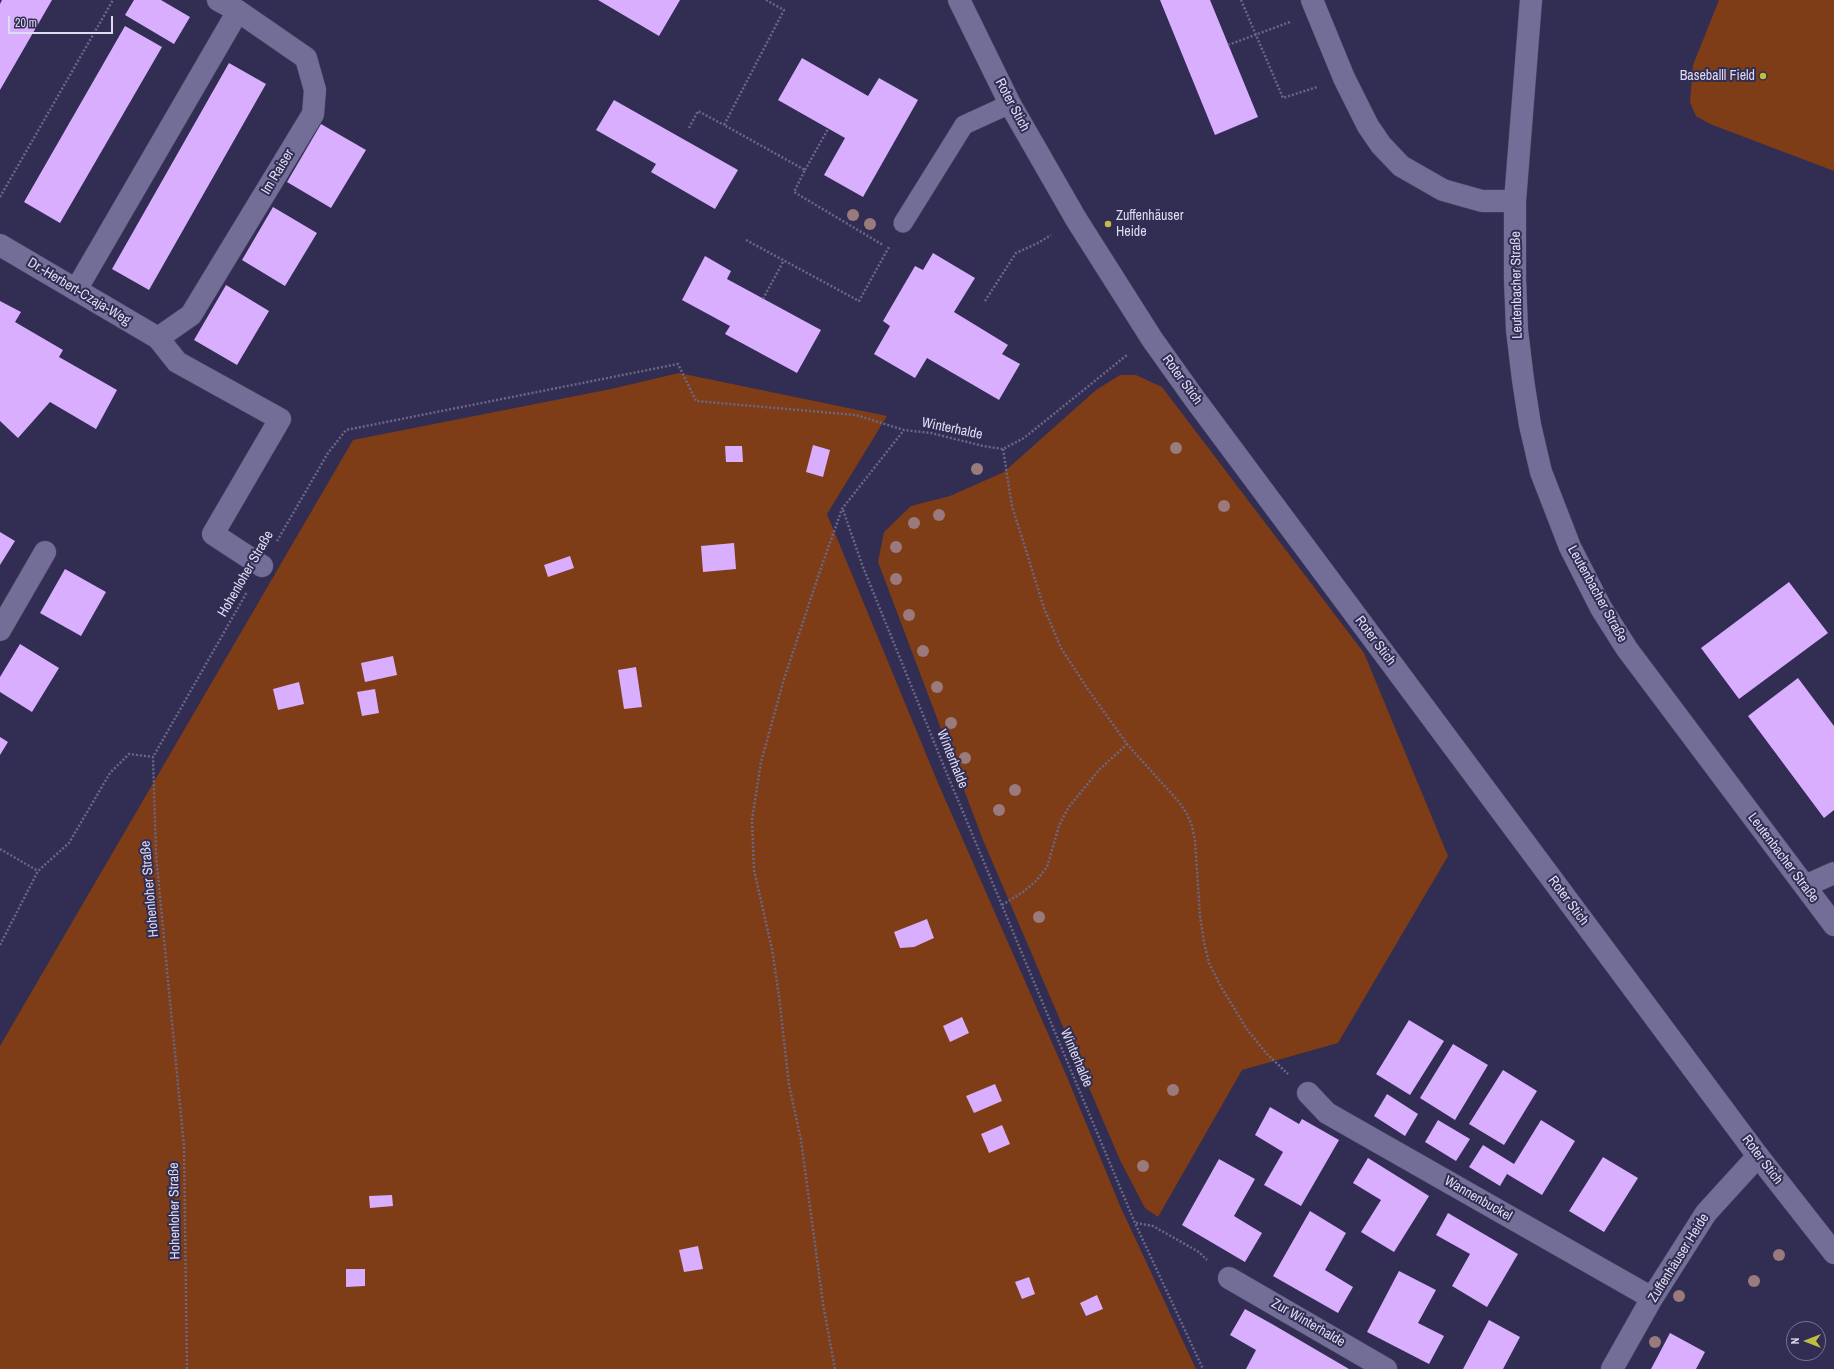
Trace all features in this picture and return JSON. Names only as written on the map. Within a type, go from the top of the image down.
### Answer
[{"type":"street","name":"Im Raiser","points":[[158,338],[191,315],[312,114],[315,90],[306,58],[238,11],[218,0]]},
{"type":"street","name":"Roter Stich","points":[[958,0],[1010,104],[1076,219],[1152,339],[1203,411],[1758,1156],[1834,1253]]},
{"type":"street","name":"Leutenbacher Straße","points":[[1530,0],[1516,201],[1516,322],[1522,380],[1530,425],[1541,472],[1570,547],[1602,608],[1627,649],[1834,925]]},
{"type":"street","points":[[1314,6],[1344,78],[1368,126],[1381,145],[1402,166],[1443,190],[1482,200],[1516,201]]},
{"type":"street","points":[[76,290],[238,11]]},
{"type":"street","name":"Dr.-Herbert-Czaja-Weg","points":[[0,245],[158,338]]},
{"type":"street","points":[[158,338],[177,362],[280,420],[213,534],[262,566]]},
{"type":"street","points":[[0,630],[45,552]]},
{"type":"street","points":[[1805,886],[1834,873]]},
{"type":"street","name":"Wannenbuckel","points":[[1308,1093],[1327,1113],[1652,1298]]},
{"type":"street","name":"Zuffenhäuser Heide","points":[[1612,1369],[1652,1298],[1706,1213],[1758,1156]]},
{"type":"street","name":"Zur Winterhalde","points":[[1229,1278],[1386,1369]]},
{"type":"lane","points":[[903,223],[964,125],[1010,104]]},
{"type":"path","points":[[0,197],[113,0]]},
{"type":"path","points":[[724,125],[784,10],[766,0]]},
{"type":"path","points":[[1241,0],[1283,98],[1344,78]]},
{"type":"path","points":[[1228,45],[1256,35],[1314,6]]},
{"type":"path","points":[[689,128],[698,110],[805,170]]},
{"type":"path","points":[[828,129],[794,192],[889,248]]},
{"type":"path","points":[[746,240],[859,300],[903,223]]},
{"type":"path","points":[[985,300],[1016,253],[1038,243]]},
{"type":"path","points":[[763,299],[784,260]]},
{"type":"path","points":[[1152,339],[1124,357],[1024,438],[1003,449],[1012,506],[1044,608],[1061,648],[1127,744],[1179,802],[1192,826],[1197,859],[1200,916],[1204,942],[1209,963],[1220,985],[1232,1007],[1266,1053],[1308,1093]]},
{"type":"path","name":"Hohenloher Straße","points":[[187,1369],[184,1147],[156,855],[153,757],[328,453],[346,430],[678,364],[696,401],[856,415],[904,430]]},
{"type":"path","name":"Winterhalde","points":[[1003,449],[983,446],[931,433],[904,430],[842,509],[878,603],[1135,1223],[1203,1369]]},
{"type":"path","points":[[835,1369],[823,1304],[801,1140],[789,1085],[773,956],[754,870],[752,820],[761,762],[784,679],[842,509]]},
{"type":"path","points":[[1002,905],[1023,892],[1037,880],[1047,867],[1059,826],[1068,808],[1098,770],[1127,744]]},
{"type":"path","points":[[0,945],[38,871],[69,843],[110,773],[130,754],[153,757]]},
{"type":"path","points":[[0,849],[38,871]]},
{"type":"path","points":[[1135,1223],[1153,1226],[1198,1252]]},
{"type":"shaded area","name":"Baseballl Field","points":[[1719,0],[1834,0],[1834,171],[1710,124],[1696,116],[1690,102],[1693,65]]},
{"type":"shaded area","points":[[679,373],[887,416],[827,514],[938,783],[1067,1077],[1121,1208],[1196,1369],[0,1369],[0,1046],[353,440],[611,389]]},
{"type":"shaded area","points":[[1120,375],[1136,375],[1162,387],[1364,653],[1448,856],[1338,1043],[1242,1070],[1158,1217],[1145,1208],[1120,1160],[983,840],[878,562],[884,532],[911,506],[950,496],[1004,472],[1096,390]]},
{"type":"building","points":[[2,0],[52,0],[0,90],[0,4]]},
{"type":"building","points":[[134,0],[161,0],[190,17],[174,44],[125,15]]},
{"type":"building","points":[[598,0],[680,0],[659,36]]},
{"type":"building","points":[[1160,0],[1210,0],[1258,117],[1215,135]]},
{"type":"building","points":[[125,26],[162,47],[60,223],[24,202]]},
{"type":"building","points":[[802,58],[868,96],[879,78],[918,100],[863,197],[824,175],[845,138],[778,100]]},
{"type":"building","points":[[229,63],[266,84],[149,290],[112,269]]},
{"type":"building","points":[[614,100],[738,170],[715,209],[651,172],[656,164],[596,130]]},
{"type":"building","points":[[321,124],[366,150],[331,208],[287,182]]},
{"type":"building","points":[[273,207],[317,233],[285,286],[242,260]]},
{"type":"building","points":[[933,253],[975,278],[954,312],[1008,345],[1002,354],[1020,364],[999,400],[927,358],[915,378],[874,354],[890,326],[883,321],[915,266],[923,270]]},
{"type":"building","points":[[705,256],[731,271],[727,279],[821,330],[797,373],[725,334],[730,326],[682,300]]},
{"type":"building","points":[[226,285],[269,311],[237,365],[194,340]]},
{"type":"building","points":[[0,301],[21,312],[15,322],[63,350],[59,357],[117,390],[96,429],[50,402],[18,438],[0,421]]},
{"type":"building","points":[[813,445],[830,450],[823,477],[806,472]]},
{"type":"building","points":[[725,446],[742,446],[743,462],[726,462]]},
{"type":"building","points":[[0,532],[15,541],[0,565]]},
{"type":"building","points":[[734,543],[736,569],[703,572],[701,546]]},
{"type":"building","points":[[570,556],[574,568],[548,577],[544,565]]},
{"type":"building","points":[[65,569],[106,592],[81,636],[40,613]]},
{"type":"building","points":[[1789,582],[1828,633],[1739,699],[1701,648]]},
{"type":"building","points":[[20,644],[59,668],[32,712],[0,692],[0,677]]},
{"type":"building","points":[[393,656],[397,675],[365,682],[361,663]]},
{"type":"building","points":[[636,667],[642,707],[624,709],[618,670]]},
{"type":"building","points":[[1798,678],[1834,726],[1834,810],[1824,818],[1748,716]]},
{"type":"building","points":[[299,682],[304,704],[278,710],[273,689]]},
{"type":"building","points":[[375,689],[379,713],[362,716],[357,692]]},
{"type":"building","points":[[0,737],[8,742],[0,755]]},
{"type":"building","points":[[927,919],[934,938],[914,947],[900,948],[894,932]]},
{"type":"building","points":[[962,1017],[969,1033],[950,1042],[943,1026]]},
{"type":"building","points":[[1409,1020],[1444,1041],[1410,1095],[1376,1074]]},
{"type":"building","points":[[1453,1044],[1488,1065],[1455,1120],[1420,1098]]},
{"type":"building","points":[[1503,1070],[1537,1091],[1504,1145],[1469,1124]]},
{"type":"building","points":[[995,1084],[1002,1101],[974,1113],[966,1096]]},
{"type":"building","points":[[1387,1094],[1418,1114],[1405,1136],[1374,1116]]},
{"type":"building","points":[[1270,1107],[1299,1124],[1302,1119],[1339,1140],[1301,1206],[1264,1185],[1283,1152],[1255,1135]]},
{"type":"building","points":[[1438,1120],[1470,1139],[1456,1161],[1425,1142]]},
{"type":"building","points":[[1541,1120],[1575,1141],[1542,1195],[1507,1174],[1500,1186],[1469,1167],[1483,1145],[1514,1164]]},
{"type":"building","points":[[1002,1125],[1010,1144],[989,1153],[981,1134]]},
{"type":"building","points":[[1603,1157],[1638,1178],[1604,1232],[1569,1211]]},
{"type":"building","points":[[1368,1158],[1429,1196],[1394,1252],[1361,1232],[1381,1200],[1353,1183]]},
{"type":"building","points":[[1219,1159],[1255,1179],[1234,1216],[1262,1233],[1245,1262],[1182,1225]]},
{"type":"building","points":[[392,1195],[393,1206],[370,1208],[369,1196]]},
{"type":"building","points":[[1310,1211],[1346,1233],[1325,1270],[1353,1287],[1338,1313],[1273,1276]]},
{"type":"building","points":[[1448,1213],[1518,1254],[1487,1307],[1452,1286],[1470,1254],[1436,1235]]},
{"type":"building","points":[[698,1246],[703,1269],[684,1272],[679,1250]]},
{"type":"building","points":[[346,1269],[365,1269],[365,1286],[346,1287]]},
{"type":"building","points":[[1399,1271],[1436,1290],[1418,1323],[1444,1336],[1429,1364],[1367,1332]]},
{"type":"building","points":[[1029,1277],[1035,1294],[1022,1299],[1015,1282]]},
{"type":"building","points":[[1097,1295],[1103,1309],[1086,1316],[1080,1303]]},
{"type":"building","points":[[1245,1309],[1349,1369],[1246,1369],[1256,1350],[1230,1335]]},
{"type":"building","points":[[1489,1320],[1520,1337],[1503,1369],[1463,1369]]},
{"type":"building","points":[[1670,1333],[1705,1352],[1696,1369],[1651,1369]]},
{"type":"place","name":"Baseballl Field","points":[[1763,76]]},
{"type":"place","name":"Zuffenhäuser Heide","points":[[1108,224]]}]
